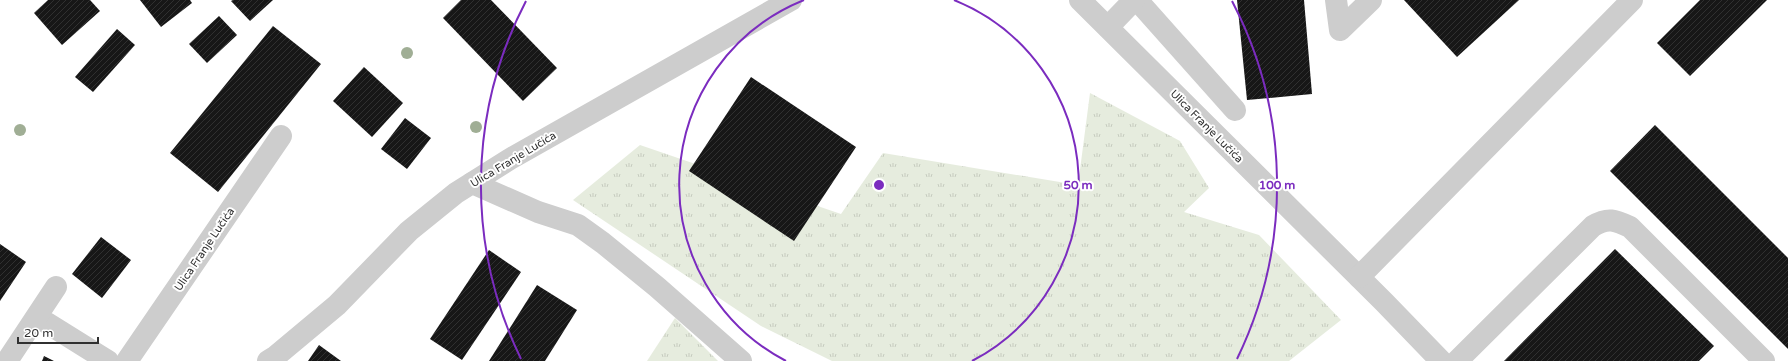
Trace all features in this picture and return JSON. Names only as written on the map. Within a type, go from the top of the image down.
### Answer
[{"type":"street","name":"Ulica Franje Lučića","points":[[268,361],[337,305],[409,231],[456,193],[510,159],[791,0]]},
{"type":"street","name":"Ulica Franje Lučića","points":[[1080,0],[1359,277],[1441,361]]},
{"type":"street","points":[[1108,27],[1136,0],[1235,110]]},
{"type":"street","points":[[1336,0],[1340,30],[1371,0]]},
{"type":"street","points":[[1359,277],[1632,0]]},
{"type":"street","name":"Ulica Franje Lučića","points":[[127,361],[281,136]]},
{"type":"street","points":[[472,183],[538,212],[578,225],[603,243],[657,287],[741,361]]},
{"type":"street","points":[[1458,361],[1594,226],[1604,220],[1618,221],[1630,226],[1755,358]]},
{"type":"street","points":[[7,361],[56,287]]},
{"type":"street","points":[[47,323],[108,361]]},
{"type":"green space","points":[[1090,93],[1180,141],[1209,188],[1184,212],[1259,235],[1341,320],[1289,361],[832,361],[761,326],[573,200],[640,145],[841,214],[883,153],[1078,185]]},
{"type":"green space","points":[[675,318],[718,361],[647,361]]},
{"type":"building","points":[[48,0],[90,0],[100,11],[62,45],[34,13]]},
{"type":"building","points":[[140,0],[190,0],[192,3],[161,27]]},
{"type":"building","points":[[273,0],[250,21],[231,1]]},
{"type":"building","points":[[461,0],[491,0],[557,68],[523,101],[443,18]]},
{"type":"building","points":[[1237,0],[1304,0],[1312,94],[1247,100]]},
{"type":"building","points":[[1404,0],[1519,0],[1457,57]]},
{"type":"building","points":[[1700,0],[1767,0],[1690,76],[1657,43]]},
{"type":"building","points":[[219,16],[237,35],[207,63],[189,44]]},
{"type":"building","points":[[273,26],[321,64],[218,192],[170,153]]},
{"type":"building","points":[[117,29],[135,45],[93,92],[75,77]]},
{"type":"building","points":[[364,67],[403,103],[372,137],[333,101]]},
{"type":"building","points":[[751,77],[856,147],[794,241],[689,171]]},
{"type":"building","points":[[405,118],[431,138],[407,169],[381,149]]},
{"type":"building","points":[[1655,125],[1788,258],[1788,349],[1610,171]]},
{"type":"building","points":[[101,237],[131,260],[102,298],[72,274]]},
{"type":"building","points":[[0,244],[26,262],[0,301]]},
{"type":"building","points":[[1615,249],[1714,346],[1699,361],[1504,361]]},
{"type":"building","points":[[489,250],[521,272],[462,360],[430,339]]},
{"type":"building","points":[[537,285],[577,310],[545,361],[489,361]]},
{"type":"building","points":[[319,345],[341,361],[308,361]]},
{"type":"building","points":[[44,356],[54,361],[42,361]]}]
